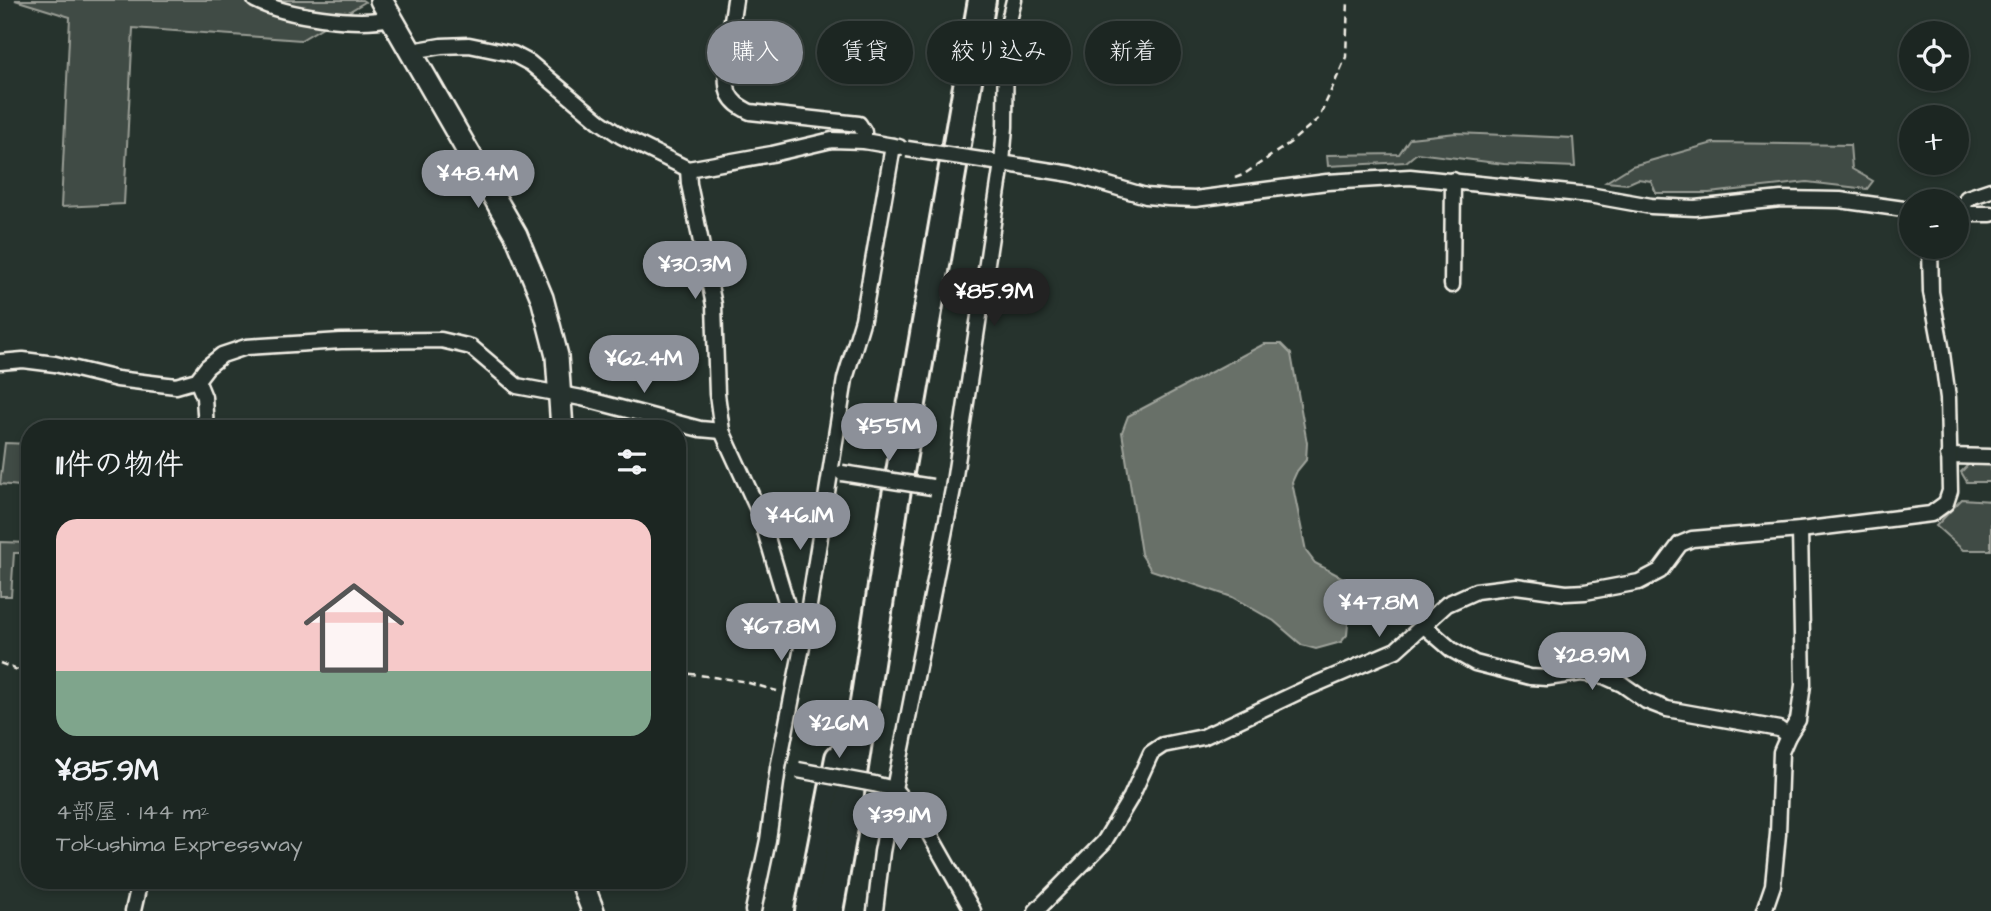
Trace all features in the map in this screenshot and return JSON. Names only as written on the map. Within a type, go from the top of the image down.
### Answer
[{"type":"highway","points":[[829,911],[849,800],[895,501],[982,0]]},
{"type":"highway","points":[[809,911],[830,797],[895,501]]},
{"type":"main road","points":[[386,9],[516,236],[542,298],[557,356],[562,420]]},
{"type":"main road","points":[[584,889],[593,911]]},
{"type":"street","points":[[254,0],[265,5],[330,19],[373,22],[386,9]]},
{"type":"street","points":[[735,0],[727,71],[728,92],[735,103],[750,112],[859,124],[864,132],[864,141]]},
{"type":"street","points":[[875,911],[894,789],[953,489],[995,162],[1005,127],[1006,33],[1014,0]]},
{"type":"street","points":[[412,51],[441,46],[469,46],[513,54],[530,63],[621,136],[688,169],[832,140],[864,141],[1071,174],[1146,196],[1168,198],[1195,199],[1327,182],[1410,177],[1589,195],[1651,206],[1695,208],[1781,199],[1840,200],[1899,208]]},
{"type":"street","points":[[753,911],[836,472],[845,379],[863,319],[900,148]]},
{"type":"street","points":[[688,169],[714,305],[717,394],[722,431],[760,514],[793,625],[804,637]]},
{"type":"street","points":[[1452,285],[1453,180]]},
{"type":"street","points":[[1969,197],[1991,190]]},
{"type":"street","points":[[1969,214],[1991,214]]},
{"type":"street","points":[[1036,911],[1104,842],[1131,797],[1151,753],[1163,745],[1203,737],[1396,650],[1447,604],[1476,591],[1516,586],[1566,593],[1585,592],[1639,582],[1660,571],[1680,544],[1692,539],[1800,530],[1931,514],[1946,503],[1950,491],[1948,398],[1931,292],[1930,259]]},
{"type":"street","points":[[0,362],[23,360],[55,364],[117,379],[176,386],[197,380],[207,367],[222,355],[246,347],[341,341],[441,340],[471,347],[517,386],[593,401],[666,420]]},
{"type":"street","points":[[197,380],[204,397],[205,420]]},
{"type":"street","points":[[686,425],[722,431]]},
{"type":"street","points":[[1948,456],[1991,457]]},
{"type":"street","points":[[836,472],[953,489]]},
{"type":"street","points":[[1764,911],[1773,885],[1779,834],[1781,752],[1798,720],[1803,685],[1800,530]]},
{"type":"street","points":[[1423,625],[1452,650],[1475,663],[1530,677],[1547,678],[1581,673],[1604,676],[1622,684],[1646,701],[1667,709],[1779,729],[1788,736]]},
{"type":"street","points":[[778,768],[894,789],[922,821],[974,911]]},
{"type":"street","points":[[133,911],[138,889]]},
{"type":"path","points":[[1231,179],[1253,169],[1292,142],[1319,118],[1346,57],[1348,0]]},
{"type":"path","points":[[0,663],[21,671]]},
{"type":"path","points":[[686,673],[743,681],[793,695]]},
{"type":"shaded area","points":[[15,0],[365,2],[301,40],[133,28],[124,204],[61,207],[70,17]]},
{"type":"shaded area","points":[[1456,133],[1573,138],[1575,167],[1504,164],[1417,153],[1406,162],[1328,166],[1327,155],[1399,154],[1410,138]]},
{"type":"shaded area","points":[[1713,143],[1850,145],[1852,169],[1873,181],[1867,189],[1807,182],[1709,193],[1656,193],[1651,181],[1638,179],[1627,184],[1606,182],[1632,166]]},
{"type":"shaded area","points":[[1264,344],[1281,344],[1291,354],[1307,443],[1306,460],[1292,482],[1306,551],[1315,563],[1345,579],[1351,593],[1347,635],[1341,642],[1316,649],[1302,645],[1274,621],[1232,597],[1151,570],[1141,554],[1122,432],[1128,416]]},
{"type":"shaded area","points":[[5,443],[21,444],[21,486],[0,484]]},
{"type":"shaded area","points":[[1968,465],[1991,465],[1991,482],[1967,482],[1961,472]]},
{"type":"shaded area","points":[[1962,499],[1991,501],[1991,550],[1963,550],[1936,526]]},
{"type":"shaded area","points":[[0,542],[21,543],[21,553],[14,553],[11,596],[0,596]]}]
